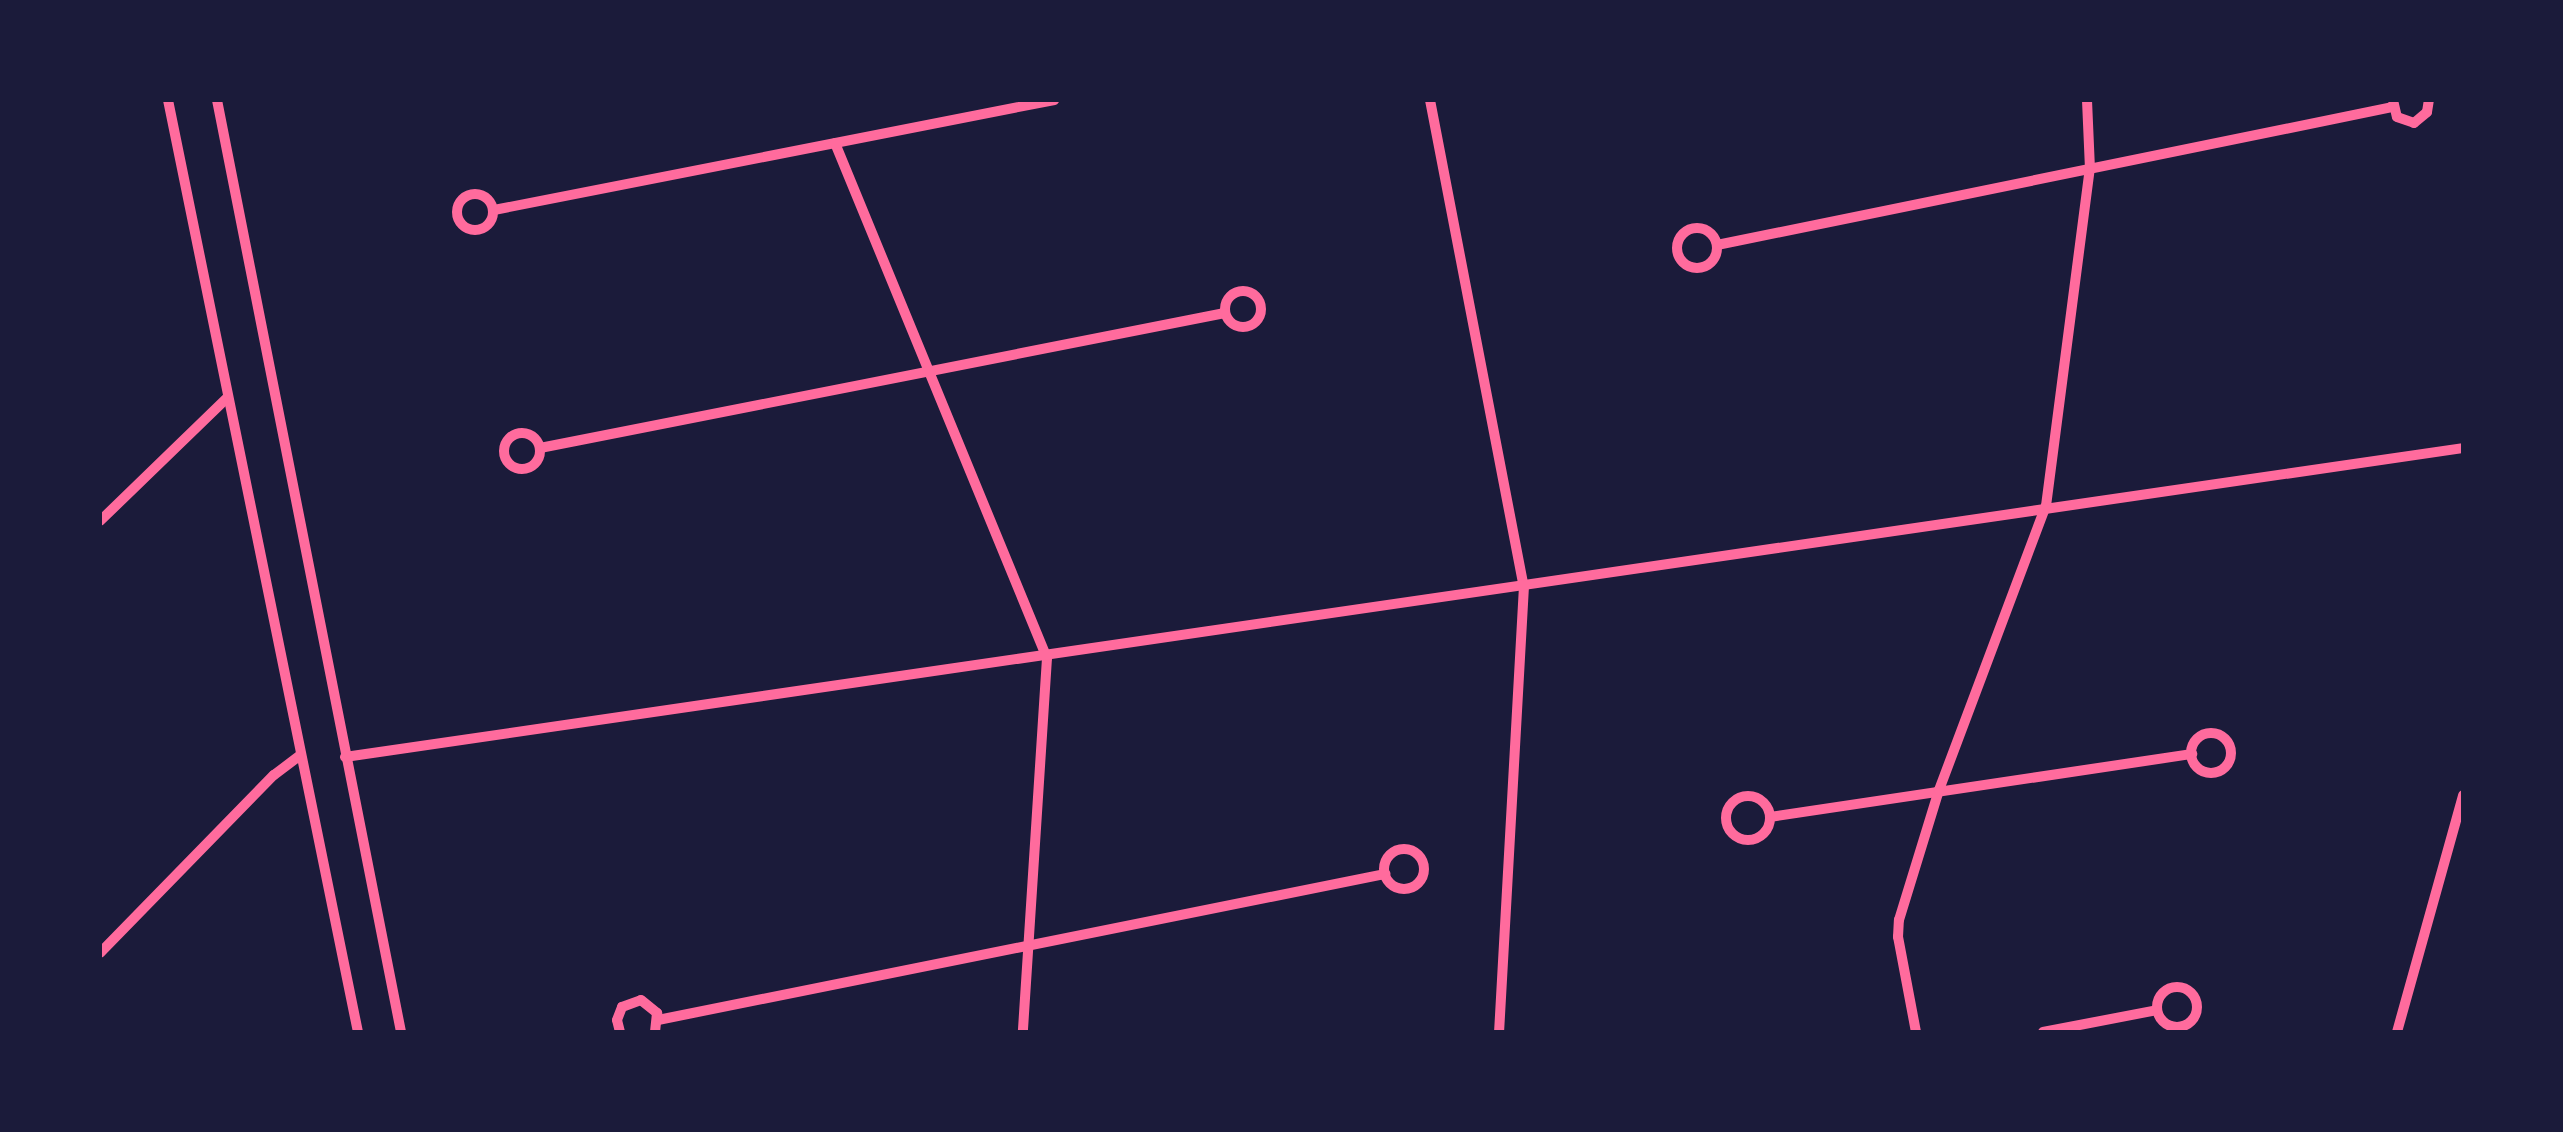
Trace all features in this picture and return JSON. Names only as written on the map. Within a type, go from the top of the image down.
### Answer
[{"type":"street","points":[[168,100],[358,1032]]},
{"type":"street","points":[[217,100],[401,1032]]},
{"type":"street","points":[[494,210],[1054,100]]},
{"type":"street","points":[[1430,100],[1524,586],[1498,1032]]},
{"type":"street","points":[[1916,1032],[1898,937],[1899,920],[1939,790],[2046,506],[2090,169],[2087,100]]},
{"type":"street","points":[[1717,245],[2393,104],[2398,117],[2414,123],[2427,112],[2428,100]]},
{"type":"street","points":[[835,143],[1048,658],[1022,1032]]},
{"type":"street","points":[[1691,229],[1710,233],[1717,245],[1712,263],[1700,268],[1688,266],[1677,252],[1680,238],[1691,229]]},
{"type":"street","points":[[540,448],[1225,313]]},
{"type":"street","points":[[100,520],[228,397]]},
{"type":"street","points":[[346,757],[1048,658],[2046,506],[2463,448]]},
{"type":"street","points":[[1770,818],[2192,754]]},
{"type":"street","points":[[100,953],[274,775],[299,756]]},
{"type":"street","points":[[2397,1032],[2463,795]]},
{"type":"street","points":[[1744,796],[1760,798],[1770,818],[1766,831],[1747,840],[1729,830],[1726,816],[1732,803],[1744,796]]},
{"type":"street","points":[[1394,851],[1414,851],[1423,861],[1424,874],[1411,888],[1392,885],[1384,874],[1385,861],[1394,851]]},
{"type":"street","points":[[620,1032],[618,1014],[634,1000],[653,1007],[656,1026],[1029,943],[1384,874]]},
{"type":"street","points":[[2176,987],[2188,990],[2198,1007],[2193,1020],[2182,1027],[2168,1026],[2157,1010],[2159,997],[2176,987]]},
{"type":"street","points":[[2043,1032],[2157,1010]]}]
